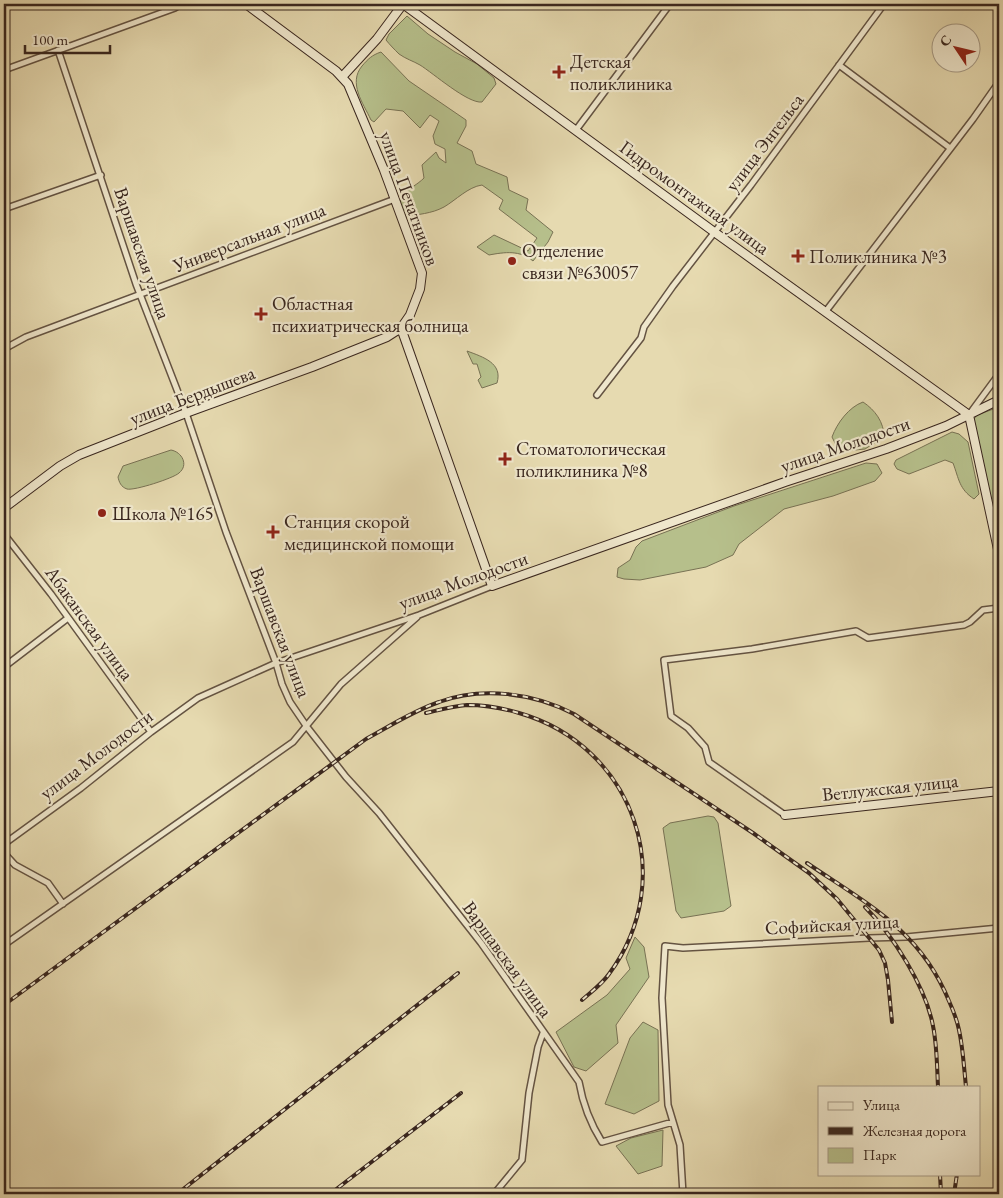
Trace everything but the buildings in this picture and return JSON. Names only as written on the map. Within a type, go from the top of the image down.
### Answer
[{"type":"street","points":[[4,70],[175,8],[181,4]]},
{"type":"street","name":"улица Печатников","points":[[246,4],[342,77],[348,84],[395,199],[422,273],[416,301],[410,316],[401,328]]},
{"type":"street","points":[[342,77],[372,45],[403,4]]},
{"type":"street","name":"Гидромонтажная улица","points":[[403,4],[969,415]]},
{"type":"street","points":[[576,130],[670,4]]},
{"type":"street","name":"улица Энгельса","points":[[597,395],[641,338],[644,327],[652,315],[884,4]]},
{"type":"street","name":"Варшавская улица","points":[[58,50],[101,175],[122,244],[186,413],[220,516],[290,702],[346,777],[379,813],[481,943],[579,1082],[584,1108],[602,1142],[673,1122]]},
{"type":"street","points":[[840,65],[950,148]]},
{"type":"street","points":[[826,311],[999,82]]},
{"type":"street","points":[[4,209],[101,175]]},
{"type":"street","name":"Универсальная улица","points":[[4,349],[26,337],[395,199]]},
{"type":"street","points":[[401,328],[492,586]]},
{"type":"street","name":"улица Бердышева","points":[[4,508],[71,459],[186,413],[312,367],[387,337],[401,328]]},
{"type":"street","points":[[999,374],[969,415],[999,554]]},
{"type":"street","name":"улица Молодости","points":[[4,842],[81,788],[151,732],[198,698],[276,663],[419,615],[492,586],[785,482],[886,449],[969,415],[999,400]]},
{"type":"street","name":"Абаканская улица","points":[[4,534],[151,732]]},
{"type":"street","points":[[785,815],[709,762],[705,747],[688,728],[672,716],[664,660],[752,649],[856,631],[868,638],[964,625],[983,610],[999,608]]},
{"type":"street","points":[[4,945],[293,742],[307,727],[329,696],[419,615]]},
{"type":"street","points":[[4,667],[68,618]]},
{"type":"street","name":"Ветлужская улица","points":[[785,815],[999,791]]},
{"type":"street","points":[[4,853],[15,865],[48,883],[63,904]]},
{"type":"street","name":"Софийская улица","points":[[673,1122],[668,1105],[663,1008],[665,946],[684,948],[906,937],[999,928]]},
{"type":"street","points":[[494,1194],[522,1160],[529,1093],[538,1047],[543,1033]]},
{"type":"street","points":[[673,1122],[680,1145],[683,1194]]},
{"type":"green space","points":[[407,16],[428,34],[477,64],[494,78],[496,84],[482,102],[468,98],[420,65],[399,54],[389,44],[386,40],[389,34]]},
{"type":"green space","points":[[381,52],[409,81],[466,120],[466,126],[457,143],[472,151],[476,164],[507,177],[509,190],[528,199],[526,210],[553,232],[548,242],[533,261],[518,253],[489,255],[477,247],[494,235],[528,251],[537,238],[499,209],[503,200],[482,185],[467,191],[439,209],[405,217],[401,209],[401,198],[404,193],[424,178],[422,165],[436,152],[439,158],[446,163],[445,149],[435,144],[433,136],[439,121],[430,115],[420,128],[403,111],[386,109],[374,122],[371,120],[358,93],[356,79],[362,66],[368,59]]},
{"type":"green space","points":[[467,351],[485,358],[494,366],[497,370],[497,383],[482,388],[478,380],[481,377],[477,364],[473,364]]},
{"type":"green space","points":[[863,402],[878,417],[884,437],[865,449],[845,451],[836,445],[832,437],[844,416]]},
{"type":"green space","points":[[999,407],[999,550],[973,420],[977,415]]},
{"type":"green space","points":[[952,432],[959,434],[968,442],[979,494],[974,499],[962,487],[953,463],[945,460],[909,474],[897,469],[894,464],[896,460]]},
{"type":"green space","points":[[171,450],[178,453],[183,459],[184,466],[179,473],[162,481],[137,488],[127,489],[123,487],[118,477],[123,466]]},
{"type":"green space","points":[[866,463],[877,464],[882,473],[875,481],[833,496],[784,509],[739,544],[733,555],[706,567],[640,580],[617,577],[618,568],[630,560],[636,547],[642,541],[734,506]]},
{"type":"green space","points":[[708,816],[714,817],[718,823],[731,906],[724,911],[681,918],[676,911],[663,828],[670,823]]},
{"type":"green space","points":[[635,937],[644,947],[649,977],[616,1025],[618,1043],[586,1071],[574,1067],[556,1032],[607,995],[630,969],[626,958]]},
{"type":"green space","points":[[643,1022],[658,1030],[659,1101],[634,1114],[605,1104],[630,1038]]},
{"type":"green space","points":[[663,1130],[662,1166],[638,1174],[616,1146],[631,1138]]},
{"type":"railway","points":[[4,1005],[366,739],[411,714],[439,702],[456,697],[490,693],[508,694],[542,701],[574,714],[753,833],[809,873],[837,899],[879,950],[885,963],[892,1022]]},
{"type":"railway","points":[[426,713],[467,705],[493,707],[519,713],[559,730],[592,754],[617,785],[634,820],[642,858],[641,897],[630,937],[609,974],[600,985],[582,1000]]},
{"type":"railway","points":[[807,863],[890,921],[923,955],[937,976],[956,1019],[962,1044],[966,1086]]},
{"type":"railway","points":[[865,907],[897,946],[916,978],[923,995],[934,1033],[938,1086]]},
{"type":"railway","points":[[177,1194],[458,973]]},
{"type":"railway","points":[[330,1194],[461,1093]]},
{"type":"railway","points":[[940,1176],[941,1194]]},
{"type":"railway","points":[[954,1194],[957,1176]]},
{"type":"place","name":"Детская поликлиника","points":[[559,72]]},
{"type":"place","name":"Поликлиника №3","points":[[798,256]]},
{"type":"place","name":"Отделение связи №630057","points":[[512,261]]},
{"type":"place","name":"Областная психиатрическая болница","points":[[261,314]]},
{"type":"place","name":"Стоматологическая поликлиника №8","points":[[505,459]]},
{"type":"place","name":"Школа №165","points":[[102,513]]},
{"type":"place","name":"Станция скорой медицинской помощи","points":[[273,532]]}]
